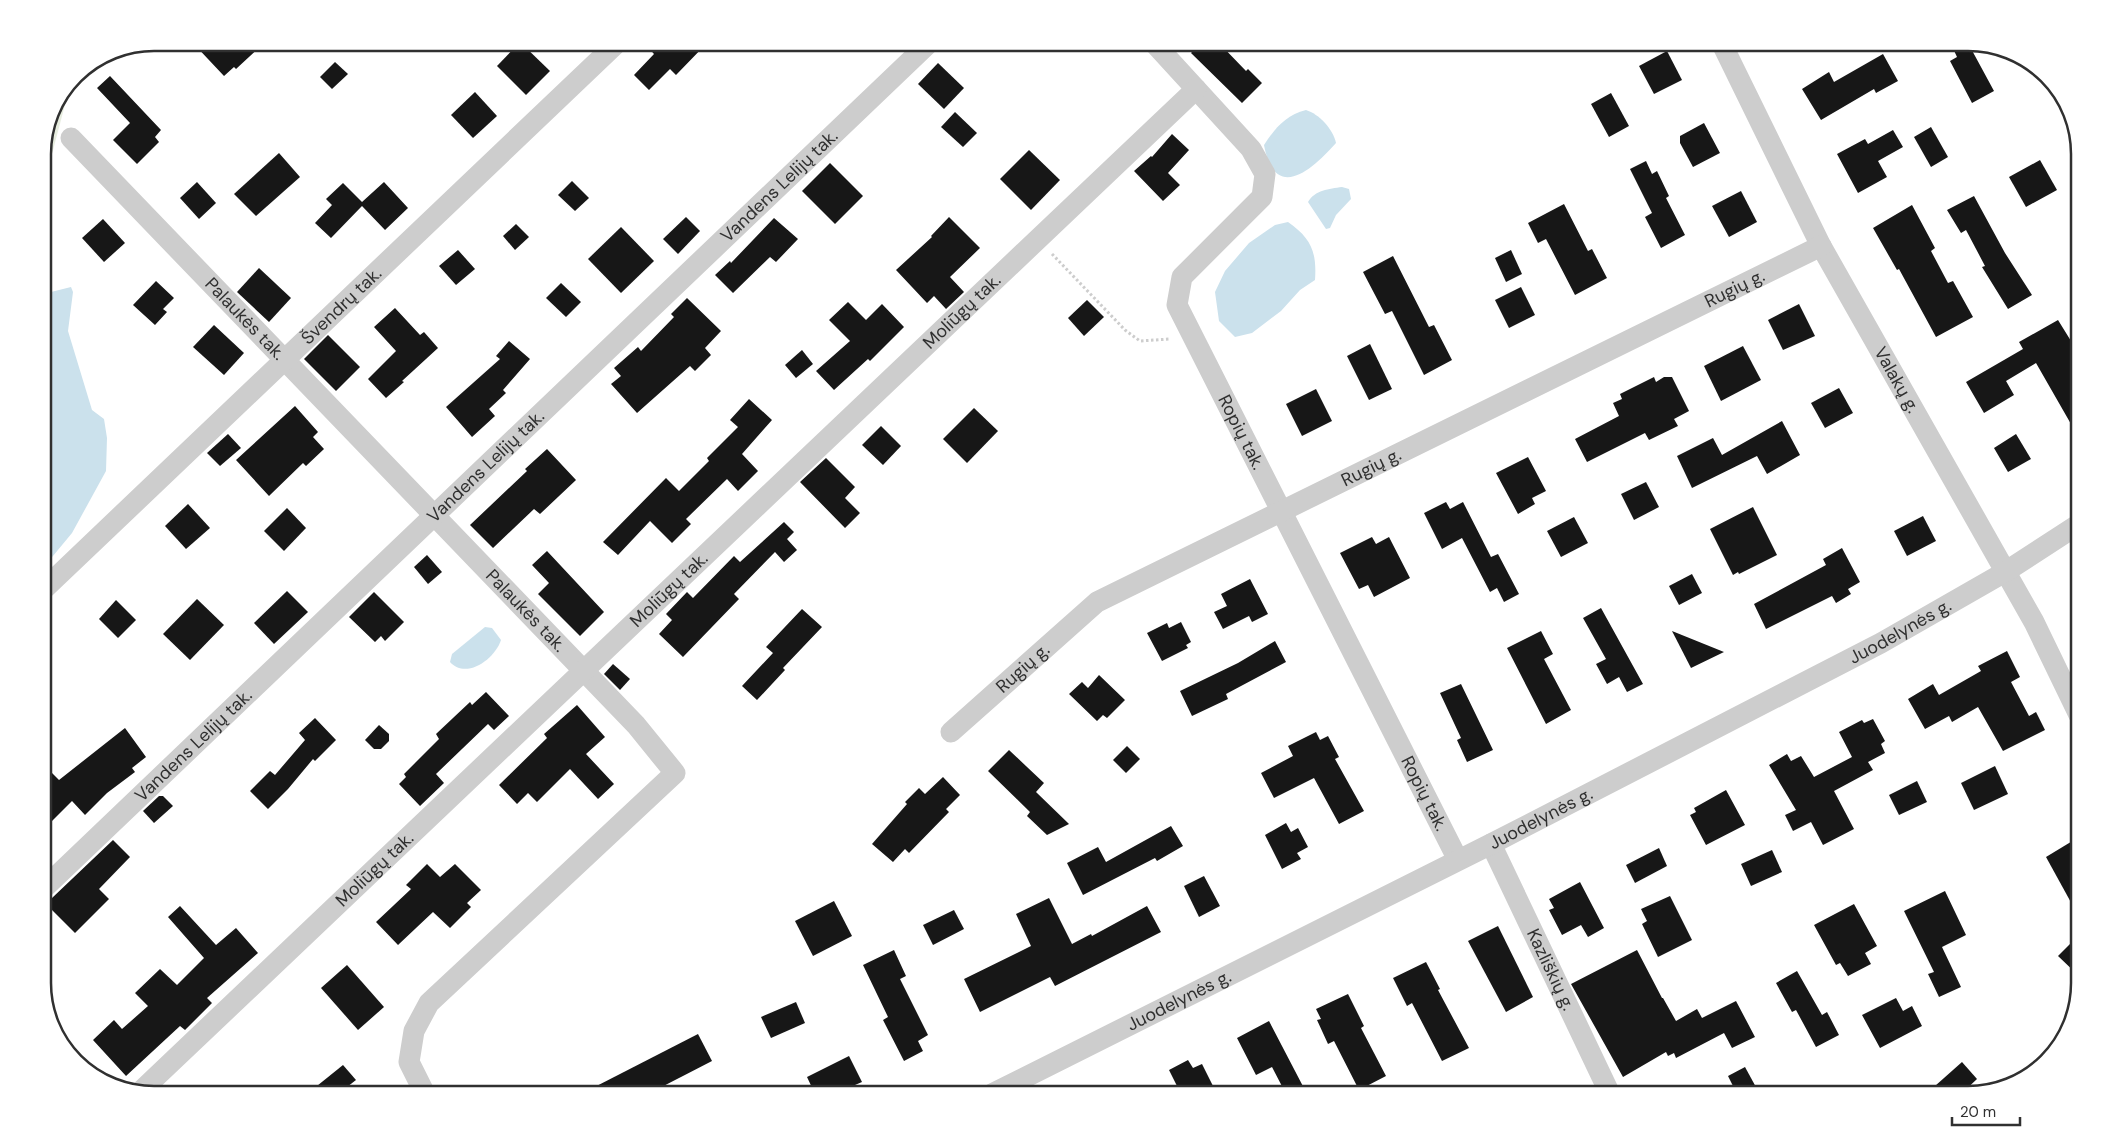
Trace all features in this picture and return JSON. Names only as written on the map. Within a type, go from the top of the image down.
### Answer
[{"type":"street","name":"Švendrų tak.","points":[[51,582],[609,51]]},
{"type":"street","name":"Vandens Lelijų tak.","points":[[51,881],[921,51]]},
{"type":"street","name":"Ropių tak.","points":[[1161,51],[1251,150],[1265,174],[1262,198],[1182,278],[1177,305],[1458,860]]},
{"type":"street","name":"Valakų g.","points":[[1725,51],[1821,246],[2034,622],[2071,698]]},
{"type":"street","name":"Moliūgų tak.","points":[[147,1086],[584,672],[1196,88]]},
{"type":"street","name":"Palaukės tak.","points":[[71,138],[286,359],[433,516],[636,725],[676,773],[429,1003],[414,1031],[409,1062],[422,1086]]},
{"type":"street","name":"Rugių g.","points":[[951,732],[1097,602],[1821,246]]},
{"type":"street","name":"Juodelynės g.","points":[[1008,1086],[1491,844],[1881,643],[2005,572],[2071,529]]},
{"type":"street","name":"Kazliškių g.","points":[[1491,844],[1606,1086]]},
{"type":"path","points":[[1038,239],[1125,330],[1140,340],[1193,335]]},
{"type":"shaded area","points":[[65,103],[51,158],[55,128]]},
{"type":"water","points":[[1306,110],[1316,115],[1325,123],[1332,132],[1336,143],[1306,171],[1295,176],[1285,177],[1277,173],[1269,163],[1264,145],[1282,123],[1293,115]]},
{"type":"water","points":[[1342,187],[1349,189],[1351,199],[1336,215],[1330,228],[1326,229],[1308,202],[1314,195],[1327,189]]},
{"type":"water","points":[[1288,222],[1302,234],[1311,246],[1315,261],[1315,280],[1300,290],[1281,311],[1252,333],[1235,337],[1219,321],[1215,292],[1225,271],[1249,243],[1275,225]]},
{"type":"water","points":[[71,287],[73,292],[68,331],[92,410],[104,419],[107,438],[106,471],[72,533],[51,558],[51,292]]},
{"type":"water","points":[[485,627],[492,628],[501,640],[493,654],[472,668],[464,669],[450,662],[452,654]]},
{"type":"building","points":[[200,51],[255,51],[236,69],[234,67],[224,76]]},
{"type":"building","points":[[511,51],[529,51],[550,71],[526,95],[497,66]]},
{"type":"building","points":[[651,51],[699,51],[676,75],[670,69],[649,90],[634,75],[654,54]]},
{"type":"building","points":[[1193,51],[1227,51],[1246,71],[1248,69],[1262,83],[1242,103],[1191,53]]},
{"type":"building","points":[[1667,51],[1682,80],[1654,94],[1639,66]]},
{"type":"building","points":[[1954,51],[1973,51],[1994,91],[1972,103],[1950,61],[1957,57]]},
{"type":"building","points":[[1883,54],[1898,81],[1876,93],[1874,89],[1821,120],[1802,89],[1829,72],[1834,82]]},
{"type":"building","points":[[335,62],[348,74],[332,89],[320,77]]},
{"type":"building","points":[[938,63],[964,88],[944,109],[918,84]]},
{"type":"building","points":[[110,76],[161,130],[155,137],[159,142],[137,164],[113,140],[130,123],[97,88]]},
{"type":"building","points":[[475,92],[497,116],[473,138],[451,115]]},
{"type":"building","points":[[1611,93],[1629,126],[1609,137],[1591,104]]},
{"type":"building","points":[[955,112],[977,133],[963,147],[941,127]]},
{"type":"building","points":[[1704,123],[1720,153],[1693,167],[1680,143],[1680,136]]},
{"type":"building","points":[[1931,127],[1948,157],[1931,167],[1914,137]]},
{"type":"building","points":[[1893,130],[1903,147],[1878,161],[1887,177],[1858,193],[1837,154],[1865,139],[1868,144]]},
{"type":"building","points":[[1172,134],[1189,150],[1168,173],[1180,185],[1163,201],[1134,171],[1152,157]]},
{"type":"building","points":[[1029,150],[1060,180],[1031,210],[1000,179]]},
{"type":"building","points":[[279,153],[300,177],[256,216],[234,194]]},
{"type":"building","points":[[2040,160],[2057,190],[2026,207],[2009,177]]},
{"type":"building","points":[[1646,161],[1652,174],[1657,171],[1669,196],[1666,198],[1685,235],[1661,248],[1645,217],[1652,213],[1630,169]]},
{"type":"building","points":[[830,163],[863,196],[835,224],[802,191]]},
{"type":"building","points":[[572,181],[589,198],[575,211],[558,195]]},
{"type":"building","points":[[197,182],[216,203],[199,219],[180,198]]},
{"type":"building","points":[[384,182],[408,208],[385,230],[362,206],[331,238],[315,223],[332,205],[326,199],[343,183],[362,202]]},
{"type":"building","points":[[1741,191],[1757,222],[1729,237],[1712,206]]},
{"type":"building","points":[[1974,196],[2005,253],[2032,295],[2008,309],[1982,267],[1985,266],[1966,230],[1961,233],[1947,210]]},
{"type":"building","points":[[1564,204],[1588,251],[1592,249],[1607,278],[1575,295],[1546,239],[1538,243],[1528,223]]},
{"type":"building","points":[[1912,205],[1935,248],[1931,251],[1948,283],[1953,281],[1973,317],[1936,337],[1899,269],[1897,270],[1873,228]]},
{"type":"building","points":[[686,217],[700,231],[678,254],[663,239]]},
{"type":"building","points":[[949,217],[980,248],[950,277],[964,292],[946,309],[934,296],[927,303],[896,270],[932,237]]},
{"type":"building","points":[[774,218],[798,239],[776,262],[770,257],[733,293],[715,275],[730,261],[731,263]]},
{"type":"building","points":[[103,219],[125,243],[104,262],[82,238]]},
{"type":"building","points":[[516,224],[529,237],[515,250],[503,236]]},
{"type":"building","points":[[621,227],[654,261],[621,293],[588,259]]},
{"type":"building","points":[[458,250],[475,269],[456,285],[439,266]]},
{"type":"building","points":[[1511,250],[1522,274],[1506,282],[1495,258]]},
{"type":"building","points":[[1393,256],[1429,327],[1434,325],[1452,360],[1424,375],[1392,311],[1385,314],[1363,272]]},
{"type":"building","points":[[259,268],[291,298],[269,322],[237,292]]},
{"type":"building","points":[[156,281],[174,298],[163,309],[167,312],[155,325],[133,305]]},
{"type":"building","points":[[561,283],[581,302],[566,317],[546,298]]},
{"type":"building","points":[[1521,287],[1535,315],[1509,328],[1495,300]]},
{"type":"building","points":[[687,298],[721,331],[705,348],[711,355],[695,371],[690,366],[637,413],[611,384],[621,376],[614,368],[638,347],[641,351],[674,317],[671,314]]},
{"type":"building","points":[[1087,300],[1104,317],[1084,336],[1068,318]]},
{"type":"building","points":[[848,302],[866,320],[882,304],[904,327],[870,361],[868,359],[834,390],[816,371],[850,341],[829,320]]},
{"type":"building","points":[[1799,304],[1815,336],[1783,350],[1768,320]]},
{"type":"building","points":[[395,308],[420,335],[424,332],[438,348],[386,398],[368,379],[396,351],[374,327]]},
{"type":"building","points":[[2058,320],[2071,341],[2071,424],[2036,363],[2006,381],[2014,395],[1984,413],[1966,382],[2023,349],[2019,342]]},
{"type":"building","points":[[214,325],[244,353],[224,375],[193,347]]},
{"type":"building","points":[[328,335],[360,367],[336,391],[304,359]]},
{"type":"building","points":[[509,341],[530,359],[503,390],[506,393],[489,409],[495,416],[472,437],[446,407],[500,359],[496,356]]},
{"type":"building","points":[[1370,344],[1392,389],[1369,400],[1347,356]]},
{"type":"building","points":[[1743,346],[1761,380],[1721,401],[1704,366]]},
{"type":"building","points":[[802,350],[813,364],[796,378],[785,365]]},
{"type":"building","points":[[1654,377],[1656,382],[1664,377],[1672,377],[1689,411],[1674,419],[1678,426],[1649,440],[1645,433],[1587,462],[1575,439],[1619,416],[1613,403],[1622,399],[1620,394]]},
{"type":"building","points":[[1839,388],[1853,413],[1825,428],[1811,403]]},
{"type":"building","points":[[1316,389],[1332,421],[1302,436],[1286,404]]},
{"type":"building","points":[[749,399],[772,420],[742,454],[758,471],[738,491],[727,479],[686,519],[691,524],[672,543],[650,521],[618,555],[603,542],[666,478],[679,491],[709,461],[707,458],[738,427],[730,420]]},
{"type":"building","points":[[295,406],[318,432],[313,437],[324,449],[306,466],[303,463],[269,496],[236,460]]},
{"type":"building","points":[[974,408],[998,431],[967,463],[943,439]]},
{"type":"building","points":[[1782,421],[1800,455],[1767,474],[1757,456],[1692,488],[1677,456],[1713,438],[1722,455]]},
{"type":"building","points":[[881,426],[901,446],[883,465],[862,445]]},
{"type":"building","points":[[228,434],[241,448],[220,466],[207,453]]},
{"type":"building","points":[[2016,434],[2031,459],[2008,472],[1994,448]]},
{"type":"building","points":[[547,449],[576,480],[540,514],[534,509],[493,548],[470,525],[527,471],[525,469]]},
{"type":"building","points":[[1528,457],[1546,491],[1532,498],[1535,504],[1518,514],[1496,473]]},
{"type":"building","points":[[826,458],[855,487],[845,498],[860,513],[845,528],[800,482]]},
{"type":"building","points":[[1646,482],[1659,507],[1634,520],[1621,494]]},
{"type":"building","points":[[1446,502],[1450,509],[1463,502],[1491,557],[1498,554],[1519,594],[1504,602],[1497,588],[1490,592],[1462,538],[1442,549],[1424,513]]},
{"type":"building","points":[[188,504],[210,528],[186,549],[165,526]]},
{"type":"building","points":[[1753,507],[1777,555],[1739,574],[1738,572],[1733,575],[1710,529]]},
{"type":"building","points":[[287,508],[306,528],[284,551],[264,531]]},
{"type":"building","points":[[1923,516],[1936,541],[1907,556],[1894,531]]},
{"type":"building","points":[[1574,517],[1588,543],[1561,557],[1547,531]]},
{"type":"building","points":[[784,522],[794,532],[787,539],[797,550],[784,562],[775,552],[734,594],[739,599],[683,657],[659,634],[672,620],[666,614],[687,592],[693,598],[734,556],[740,562]]},
{"type":"building","points":[[1372,537],[1376,544],[1389,537],[1410,578],[1374,597],[1368,585],[1359,589],[1340,553]]},
{"type":"building","points":[[1842,548],[1860,582],[1848,589],[1851,594],[1836,603],[1832,596],[1766,629],[1754,604],[1826,565],[1823,559]]},
{"type":"building","points":[[547,551],[604,612],[580,636],[538,594],[549,583],[532,565]]},
{"type":"building","points":[[427,555],[442,572],[428,584],[414,567]]},
{"type":"building","points":[[1692,574],[1702,593],[1679,605],[1669,586]]},
{"type":"building","points":[[1250,579],[1268,614],[1252,622],[1249,616],[1223,629],[1214,612],[1227,606],[1221,594]]},
{"type":"building","points":[[287,591],[308,612],[274,644],[254,623]]},
{"type":"building","points":[[374,592],[404,622],[385,641],[381,636],[375,642],[349,617]]},
{"type":"building","points":[[197,599],[224,625],[190,660],[163,634]]},
{"type":"building","points":[[116,600],[136,620],[118,638],[99,619]]},
{"type":"building","points":[[1601,608],[1643,684],[1627,692],[1619,677],[1607,684],[1596,664],[1606,659],[1583,618]]},
{"type":"building","points":[[802,609],[822,627],[783,668],[785,670],[757,700],[742,686],[773,653],[766,647]]},
{"type":"building","points":[[1181,622],[1191,642],[1186,645],[1188,648],[1162,661],[1147,633],[1167,623],[1169,628]]},
{"type":"building","points":[[1541,631],[1553,654],[1544,659],[1571,710],[1546,724],[1507,648]]},
{"type":"building","points":[[1672,631],[1724,652],[1691,668]]},
{"type":"building","points":[[1275,641],[1286,662],[1226,694],[1228,699],[1192,716],[1180,691],[1238,663]]},
{"type":"building","points":[[2007,651],[2020,677],[2011,682],[2029,716],[2036,712],[2045,730],[2003,751],[1978,707],[1952,722],[1949,716],[1925,729],[1908,699],[1933,684],[1939,695],[1981,671],[1978,666]]},
{"type":"building","points":[[613,664],[630,679],[620,690],[604,674]]},
{"type":"building","points":[[1099,675],[1125,700],[1107,718],[1103,715],[1097,721],[1069,694],[1082,682],[1088,688]]},
{"type":"building","points":[[1461,684],[1493,750],[1467,762],[1457,740],[1461,738],[1440,693]]},
{"type":"building","points":[[486,692],[509,716],[494,730],[488,724],[436,774],[444,783],[420,806],[399,784],[406,777],[404,774],[439,739],[436,734],[470,702],[472,705]]},
{"type":"building","points":[[577,705],[605,737],[586,754],[614,784],[598,799],[570,769],[537,802],[528,793],[517,804],[499,785],[547,738],[544,734]]},
{"type":"building","points":[[315,718],[336,740],[315,761],[313,759],[268,809],[250,791],[270,771],[275,775],[305,740],[299,733]]},
{"type":"building","points":[[1873,719],[1885,741],[1881,744],[1885,753],[1868,762],[1873,770],[1834,791],[1854,829],[1823,845],[1811,822],[1793,831],[1785,815],[1796,810],[1769,765],[1787,754],[1791,761],[1801,756],[1814,777],[1852,757],[1839,732],[1862,720],[1864,723]]},
{"type":"building","points":[[379,725],[389,734],[389,741],[381,749],[374,749],[365,740]]},
{"type":"building","points":[[125,728],[146,757],[132,768],[135,772],[107,793],[85,815],[72,801],[51,822],[51,772],[59,780]]},
{"type":"building","points":[[1316,732],[1320,740],[1328,736],[1339,757],[1335,759],[1364,811],[1339,824],[1314,778],[1274,798],[1261,773],[1293,756],[1288,746]]},
{"type":"building","points":[[1127,746],[1140,759],[1126,773],[1113,760]]},
{"type":"building","points":[[1009,750],[1044,783],[1036,792],[1069,824],[1047,835],[1027,816],[1030,812],[988,771]]},
{"type":"building","points":[[1995,766],[2008,794],[1974,810],[1961,783]]},
{"type":"building","points":[[943,777],[960,795],[946,809],[949,812],[909,853],[905,849],[893,862],[872,844],[907,804],[905,802],[919,788],[925,794]]},
{"type":"building","points":[[1917,781],[1927,802],[1899,815],[1889,795]]},
{"type":"building","points":[[1726,790],[1745,825],[1706,845],[1690,815],[1696,812],[1694,808]]},
{"type":"building","points":[[159,796],[163,796],[173,806],[154,823],[143,811]]},
{"type":"building","points":[[1286,823],[1291,832],[1298,828],[1308,847],[1297,853],[1301,859],[1282,869],[1265,835]]},
{"type":"building","points":[[1171,826],[1183,846],[1157,861],[1155,858],[1083,895],[1067,863],[1098,847],[1106,862]]},
{"type":"building","points":[[113,840],[130,857],[99,889],[109,899],[75,933],[51,909],[52,898]]},
{"type":"building","points":[[2071,842],[2071,902],[2046,857]]},
{"type":"building","points":[[1659,848],[1667,866],[1635,883],[1626,865]]},
{"type":"building","points":[[1772,850],[1782,872],[1751,886],[1741,864]]},
{"type":"building","points":[[427,864],[440,877],[455,864],[481,890],[467,903],[471,907],[450,928],[433,912],[398,945],[376,922],[411,889],[406,885]]},
{"type":"building","points":[[1204,876],[1220,906],[1199,917],[1184,886]]},
{"type":"building","points":[[1580,882],[1604,928],[1588,937],[1581,925],[1562,935],[1549,910],[1554,908],[1549,899]]},
{"type":"building","points":[[1945,891],[1966,935],[1942,947],[1961,987],[1939,997],[1928,974],[1934,972],[1904,911]]},
{"type":"building","points":[[1670,896],[1692,940],[1658,957],[1642,924],[1647,921],[1641,909]]},
{"type":"building","points":[[1049,898],[1072,944],[1091,934],[1092,936],[1147,906],[1161,932],[1055,986],[1050,977],[980,1012],[964,979],[1031,946],[1016,914]]},
{"type":"building","points":[[834,901],[852,936],[813,956],[795,921]]},
{"type":"building","points":[[1854,904],[1877,946],[1865,953],[1871,964],[1848,976],[1840,963],[1836,965],[1814,925]]},
{"type":"building","points":[[180,906],[216,945],[236,928],[258,953],[207,998],[212,1003],[185,1030],[180,1026],[126,1076],[93,1040],[114,1020],[122,1029],[148,1006],[135,993],[160,969],[177,985],[204,958],[168,917]]},
{"type":"building","points":[[954,910],[964,929],[933,945],[923,925]]},
{"type":"building","points":[[1498,926],[1533,997],[1506,1012],[1468,941]]},
{"type":"building","points":[[2071,943],[2071,968],[2058,956]]},
{"type":"building","points":[[894,950],[906,976],[900,979],[928,1035],[918,1041],[923,1051],[904,1061],[883,1020],[888,1017],[863,965]]},
{"type":"building","points":[[1637,950],[1676,1021],[1697,1009],[1702,1018],[1736,1001],[1755,1037],[1732,1048],[1724,1033],[1676,1058],[1674,1053],[1668,1056],[1666,1052],[1623,1077],[1571,984]]},
{"type":"building","points":[[1426,962],[1440,989],[1438,990],[1469,1048],[1442,1061],[1412,1003],[1407,1006],[1393,978]]},
{"type":"building","points":[[347,965],[384,1007],[358,1030],[321,988]]},
{"type":"building","points":[[1797,971],[1822,1015],[1827,1012],[1839,1035],[1816,1047],[1796,1010],[1792,1012],[1776,983]]},
{"type":"building","points":[[1348,994],[1364,1026],[1361,1028],[1386,1076],[1367,1086],[1357,1086],[1334,1041],[1328,1044],[1317,1020],[1321,1019],[1316,1009]]},
{"type":"building","points":[[1896,998],[1903,1011],[1912,1006],[1922,1026],[1880,1048],[1862,1015]]},
{"type":"building","points":[[796,1002],[805,1023],[771,1038],[761,1017]]},
{"type":"building","points":[[1269,1021],[1303,1086],[1282,1086],[1272,1067],[1256,1075],[1237,1038]]},
{"type":"building","points":[[698,1034],[712,1061],[664,1086],[597,1086]]},
{"type":"building","points":[[849,1056],[862,1082],[856,1086],[811,1086],[807,1077]]},
{"type":"building","points":[[1188,1060],[1193,1068],[1202,1064],[1213,1086],[1177,1086],[1169,1070]]},
{"type":"building","points":[[1962,1062],[1977,1079],[1970,1086],[1935,1086]]},
{"type":"building","points":[[343,1065],[356,1080],[348,1086],[317,1086]]},
{"type":"building","points":[[1745,1067],[1755,1086],[1733,1086],[1728,1076]]}]
